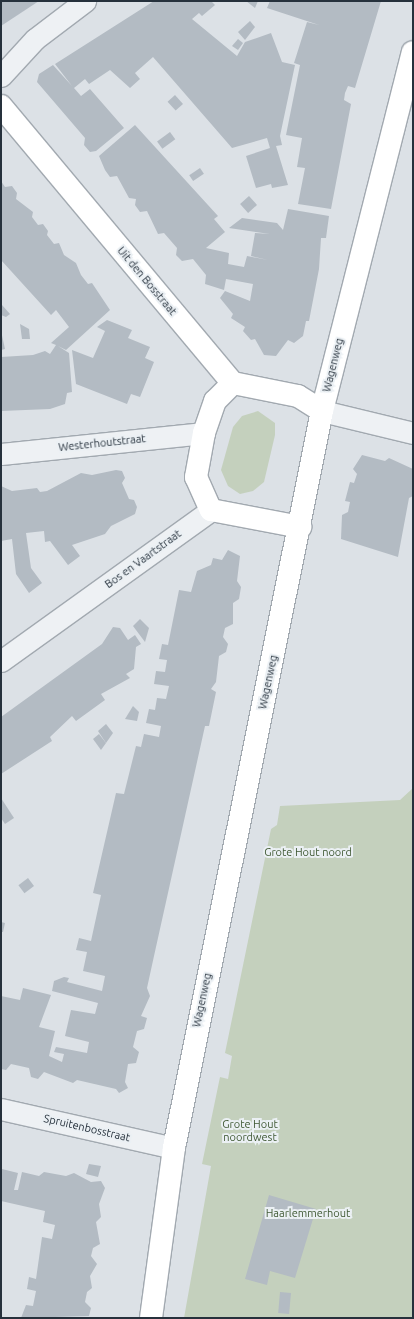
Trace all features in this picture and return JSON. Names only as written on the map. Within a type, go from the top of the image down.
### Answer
[{"type":"street","points":[[1,76],[35,39],[85,1]]},
{"type":"street","name":"Wagenweg","points":[[151,1318],[174,1148],[322,411],[408,94],[413,52]]},
{"type":"street","name":"Uit den Bosstraat","points":[[1,106],[233,383]]},
{"type":"street","points":[[300,526],[211,510],[196,477],[204,433],[215,402],[233,383],[298,396],[322,411],[413,433]]},
{"type":"street","name":"Westerhoutstraat","points":[[1,454],[204,433]]},
{"type":"street","name":"Bos en Vaartstraat","points":[[1,661],[211,510]]},
{"type":"street","name":"Spruitenbosstraat","points":[[1,1109],[174,1148]]},
{"type":"green space","points":[[258,411],[275,423],[275,435],[264,482],[253,491],[240,494],[228,486],[221,470],[233,427],[242,416]]},
{"type":"green space","name":"Haarlemmerhout","points":[[413,788],[413,1318],[184,1318],[211,1166],[202,1164],[220,1077],[228,1079],[232,1056],[225,1053],[271,829],[277,825],[280,806],[400,800]]},
{"type":"building","points":[[1,1],[39,1],[1,26]]},
{"type":"building","points":[[154,1],[211,1],[215,5],[202,16],[199,13],[192,19],[237,56],[245,42],[271,33],[282,62],[295,65],[280,136],[282,145],[276,146],[288,185],[272,188],[271,184],[256,188],[246,156],[270,148],[267,138],[232,148],[153,57],[135,73],[140,79],[130,88],[110,70],[89,84],[85,79],[74,88],[81,96],[90,89],[124,128],[96,151],[90,152],[84,145],[85,138],[37,82],[39,74],[53,65],[72,86],[55,64]]},
{"type":"building","points":[[246,1],[258,1],[255,8]]},
{"type":"building","points":[[270,1],[381,1],[355,88],[348,86],[345,93],[344,100],[351,104],[331,209],[298,204],[305,168],[297,167],[302,138],[286,135],[300,65],[294,63],[307,22],[319,25],[267,8]]},
{"type":"building","points":[[250,21],[255,27],[245,40],[238,32]]},
{"type":"building","points":[[238,39],[243,43],[238,50],[232,46]]},
{"type":"building","points":[[175,95],[183,104],[176,111],[168,102]]},
{"type":"building","points":[[135,125],[218,216],[214,219],[225,232],[206,248],[229,253],[228,264],[244,267],[247,256],[268,260],[251,256],[255,233],[270,234],[229,228],[242,218],[277,223],[283,230],[288,209],[329,216],[326,238],[321,238],[319,269],[309,321],[306,321],[303,336],[294,343],[288,340],[276,356],[264,355],[255,339],[251,340],[243,331],[245,327],[231,318],[233,314],[220,298],[225,291],[250,301],[253,284],[226,279],[224,290],[205,284],[206,275],[193,259],[182,261],[176,255],[177,248],[164,233],[158,234],[147,211],[140,212],[135,205],[136,199],[129,198],[117,176],[110,177],[105,170],[99,156]]},
{"type":"building","points":[[170,132],[175,139],[162,149],[157,141]]},
{"type":"building","points":[[200,168],[204,174],[193,181],[189,175]]},
{"type":"building","points":[[1,181],[5,187],[12,186],[17,193],[16,199],[33,212],[32,217],[38,225],[43,224],[48,231],[47,235],[54,244],[59,243],[64,255],[76,263],[81,275],[88,284],[92,283],[110,310],[66,350],[58,346],[69,353],[72,392],[67,393],[65,404],[50,409],[1,411],[1,357],[33,355],[45,351],[50,354],[56,345],[51,343],[69,327],[56,310],[51,315],[1,260]]},
{"type":"building","points":[[249,196],[257,205],[248,213],[240,204]]},
{"type":"building","points":[[2,305],[10,314],[6,317],[1,315]]},
{"type":"building","points":[[107,320],[132,330],[128,338],[150,347],[145,358],[154,362],[140,397],[131,394],[127,404],[76,384],[72,350],[93,358],[105,331],[97,327]]},
{"type":"building","points":[[20,324],[29,329],[30,339],[22,339]]},
{"type":"building","points":[[1,331],[5,349],[1,350]]},
{"type":"building","points":[[362,455],[385,461],[389,458],[413,469],[413,496],[409,498],[398,557],[341,539],[342,515],[348,512],[350,502],[345,501],[350,482],[354,483],[357,474],[353,469]]},
{"type":"building","points":[[116,470],[122,471],[125,478],[122,483],[129,499],[134,500],[137,507],[135,514],[111,526],[105,534],[72,545],[80,556],[68,565],[50,541],[45,542],[44,531],[26,533],[31,568],[42,583],[29,593],[16,574],[12,539],[1,541],[1,486],[12,491],[37,488],[40,492],[47,491],[81,473],[92,475]]},
{"type":"building","points":[[228,550],[240,556],[237,581],[241,587],[239,599],[233,603],[233,624],[225,628],[223,637],[228,644],[226,652],[219,656],[216,682],[211,689],[216,692],[209,726],[205,726],[147,988],[150,996],[141,1016],[147,1018],[144,1029],[137,1031],[133,1047],[139,1052],[136,1063],[128,1064],[125,1082],[128,1088],[119,1093],[116,1089],[77,1080],[73,1083],[44,1072],[38,1079],[31,1077],[29,1068],[11,1064],[6,1070],[1,1069],[1,996],[20,1000],[23,988],[51,995],[39,1027],[55,1031],[49,1056],[62,1062],[64,1054],[54,1052],[56,1047],[87,1053],[89,1042],[65,1036],[71,1010],[95,1014],[98,1003],[52,991],[54,981],[64,977],[69,978],[67,982],[102,991],[105,976],[83,971],[87,952],[76,950],[79,938],[91,941],[101,895],[93,893],[116,793],[124,794],[136,746],[141,747],[144,734],[159,737],[161,726],[146,723],[149,709],[155,710],[157,698],[166,699],[169,686],[154,684],[156,671],[165,672],[167,660],[159,659],[162,644],[168,645],[179,590],[191,592],[197,571],[211,565],[213,558],[222,560]]},
{"type":"building","points":[[140,619],[149,628],[145,642],[133,626]]},
{"type":"building","points":[[113,627],[120,628],[128,640],[135,635],[141,644],[136,647],[134,669],[126,674],[130,678],[101,694],[105,700],[76,721],[72,716],[50,737],[52,741],[1,774],[1,717],[102,644]]},
{"type":"building","points":[[133,706],[139,712],[137,721],[125,719]]},
{"type":"building","points":[[106,724],[113,733],[106,743],[98,731]]},
{"type":"building","points":[[99,734],[106,743],[101,750],[93,739]]},
{"type":"building","points":[[1,798],[14,818],[5,824],[1,818]]},
{"type":"building","points":[[28,878],[34,886],[24,893],[18,885]]},
{"type":"building","points":[[1,922],[5,923],[3,932],[1,932]]},
{"type":"building","points":[[1,1161],[2,1169],[18,1173],[14,1190],[18,1190],[22,1172],[39,1176],[44,1172],[66,1176],[74,1173],[91,1182],[101,1181],[105,1188],[99,1204],[101,1217],[96,1222],[100,1244],[93,1248],[91,1256],[97,1264],[90,1276],[92,1288],[87,1292],[85,1302],[91,1308],[89,1316],[21,1318],[26,1305],[33,1306],[36,1291],[27,1289],[29,1277],[36,1279],[42,1237],[52,1239],[55,1225],[43,1222],[45,1211],[1,1201]]},
{"type":"building","points":[[89,1164],[101,1166],[98,1177],[86,1174]]},
{"type":"building","points":[[269,1195],[316,1209],[295,1278],[270,1271],[267,1285],[245,1279]]},
{"type":"building","points":[[280,1292],[291,1293],[289,1314],[278,1313]]},
{"type":"park label","name":"Grote Hout noord","points":[[308,852]]},
{"type":"park label","name":"Grote Hout noordwest","points":[[250,1131]]}]
